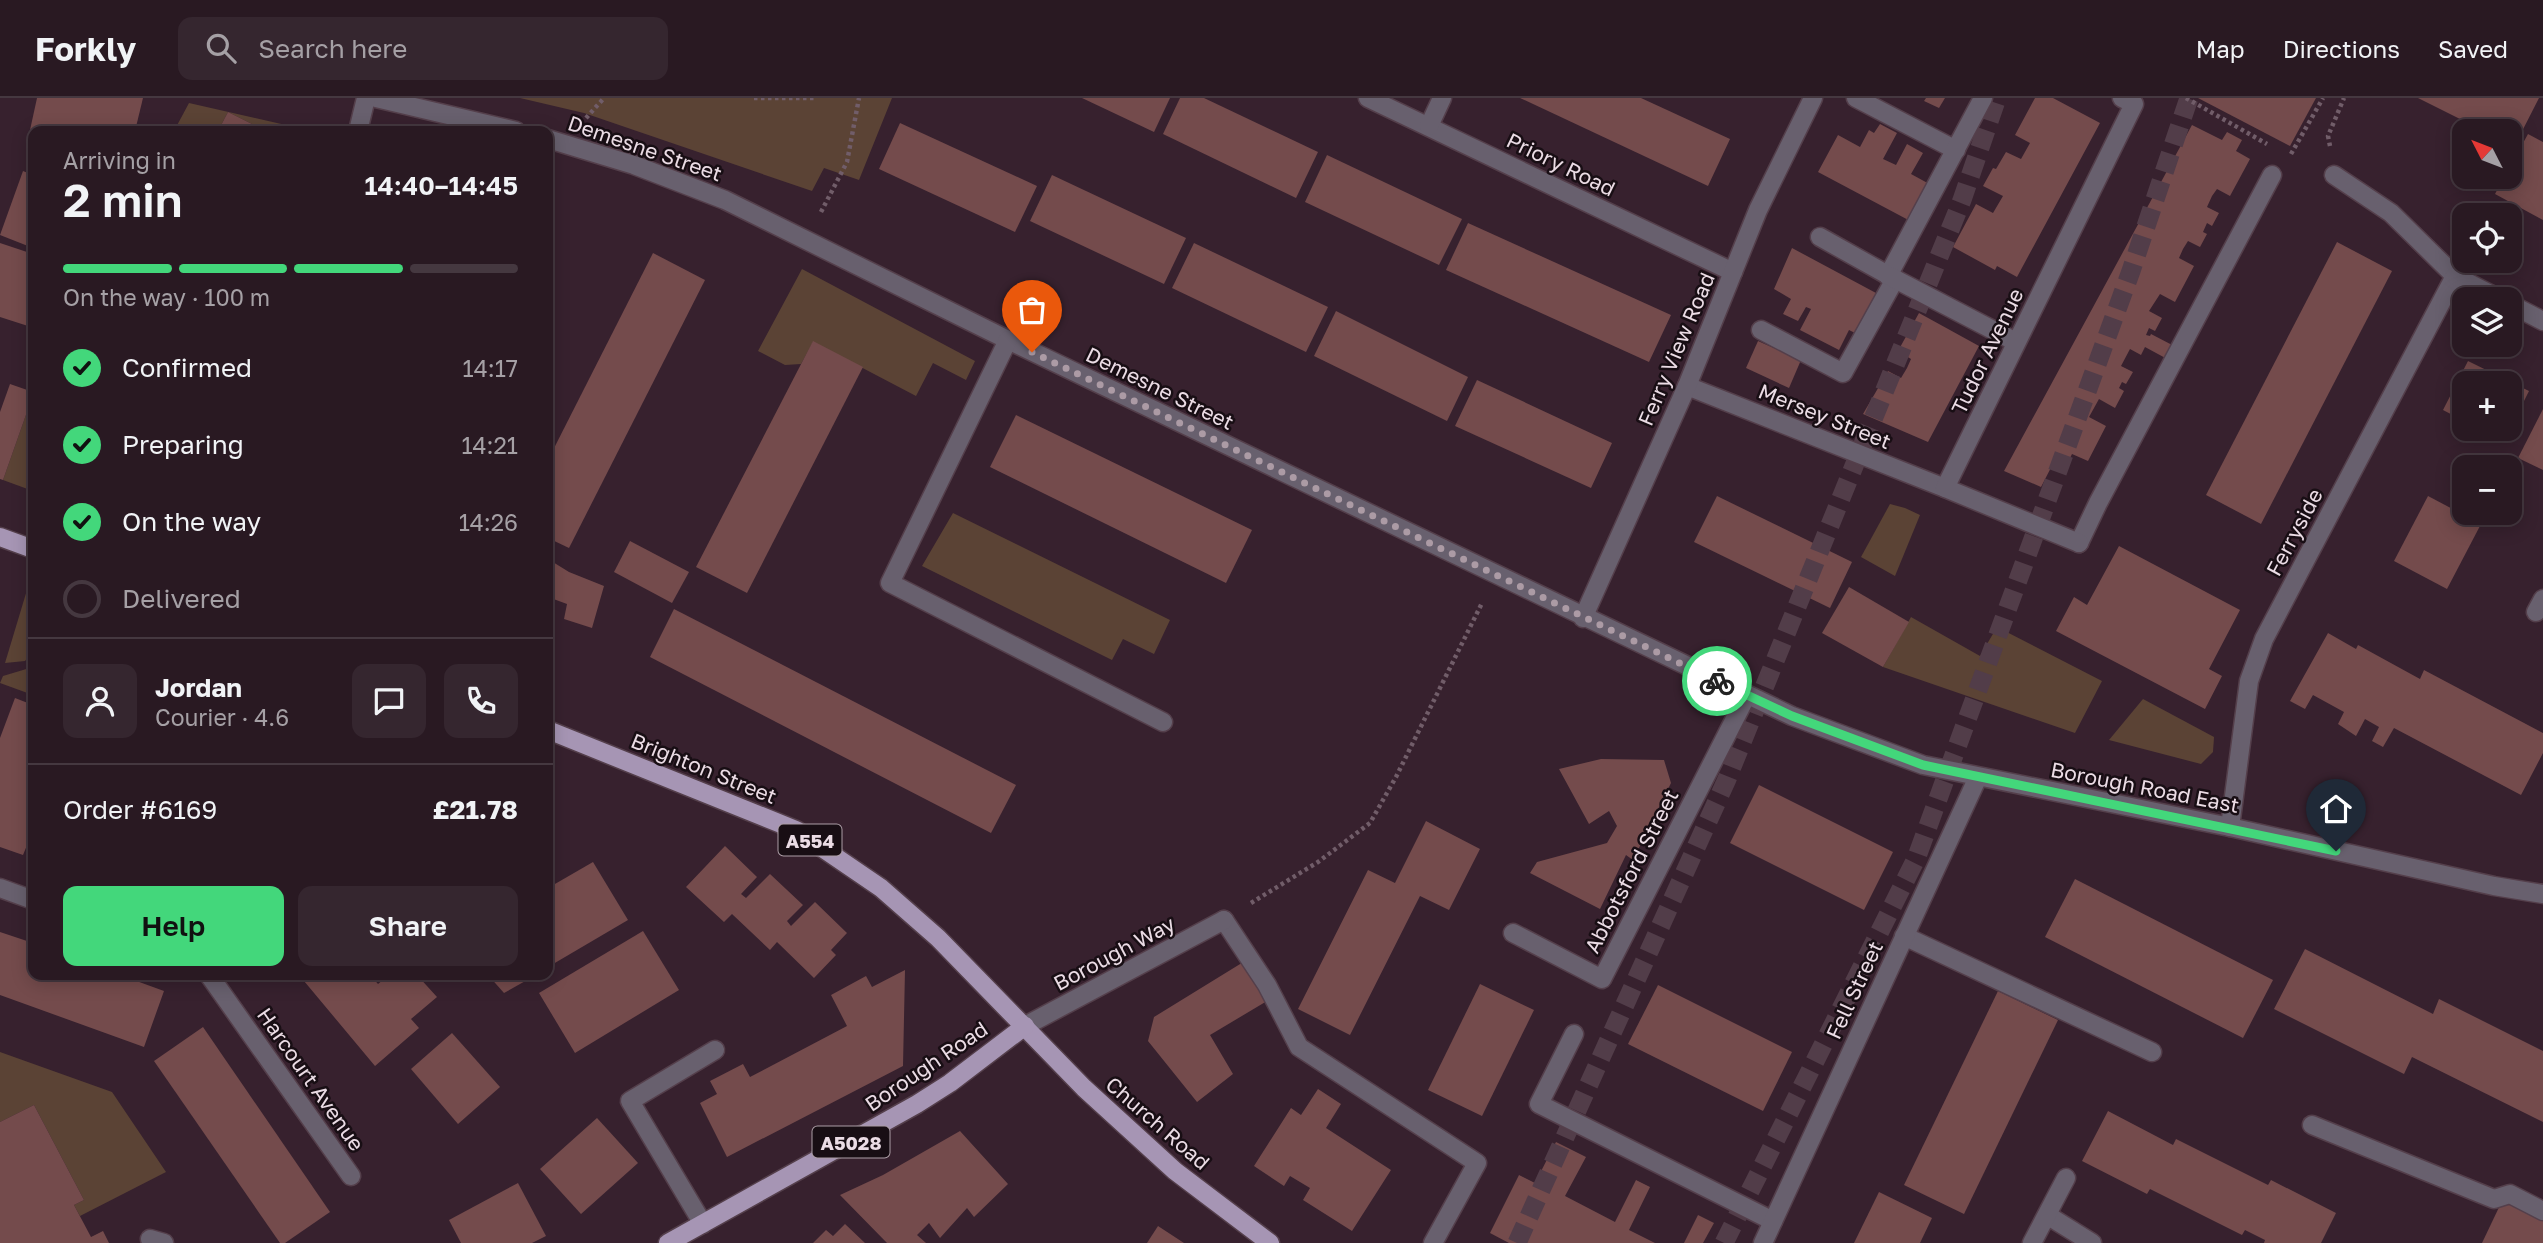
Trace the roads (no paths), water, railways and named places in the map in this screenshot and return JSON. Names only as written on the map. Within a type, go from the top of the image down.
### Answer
[{"type":"main road","points":[[0,537],[28,547]]},
{"type":"main road","name":"Brighton Street","points":[[553,732],[796,830],[881,888],[938,937],[1025,1026]]},
{"type":"main road","name":"Borough Road","points":[[668,1243],[918,1104],[1025,1026]]},
{"type":"main road","name":"Church Road","points":[[1025,1026],[1084,1088],[1175,1171],[1270,1243]]},
{"type":"street","points":[[359,126],[366,98]]},
{"type":"street","points":[[376,98],[495,126]]},
{"type":"street","name":"Priory Road","points":[[1368,98],[1733,272]]},
{"type":"street","points":[[1429,126],[1443,98]]},
{"type":"street","name":"Ferry View Road","points":[[1583,618],[1687,386],[1758,210],[1813,98]]},
{"type":"street","points":[[1856,98],[1956,150]]},
{"type":"street","points":[[1761,330],[1843,373],[1983,98]]},
{"type":"street","name":"Tudor Avenue","points":[[1945,488],[2017,342],[2128,101]]},
{"type":"street","name":"Demesne Street","points":[[553,140],[635,165],[726,200],[1008,340],[1747,695]]},
{"type":"street","points":[[2334,175],[2391,213],[2455,276],[2477,287]]},
{"type":"street","points":[[1945,488],[2079,543],[2272,176]]},
{"type":"street","points":[[1820,237],[1892,278],[2017,342]]},
{"type":"street","name":"Ferryside","points":[[2230,827],[2249,681],[2259,651],[2455,276]]},
{"type":"street","points":[[2522,310],[2543,321]]},
{"type":"street","points":[[1008,340],[890,583],[1163,722]]},
{"type":"street","name":"Mersey Street","points":[[1687,386],[1945,488]]},
{"type":"street","name":"Borough Road East","points":[[1747,695],[1792,716],[1923,765],[2230,827],[2494,886],[2543,894]]},
{"type":"street","name":"Abbotsford Street","points":[[1513,933],[1602,979],[1747,695]]},
{"type":"street","name":"Fell Street","points":[[1763,1243],[1978,777]]},
{"type":"street","points":[[0,888],[28,898]]},
{"type":"street","name":"Borough Way","points":[[1025,1026],[1224,920],[1266,985],[1299,1047],[1477,1163],[1433,1243]]},
{"type":"street","points":[[1904,936],[2152,1052]]},
{"type":"street","name":"Harcourt Avenue","points":[[213,980],[351,1176]]},
{"type":"street","points":[[1574,1034],[1539,1104],[1773,1221]]},
{"type":"street","points":[[703,1224],[630,1101],[715,1050]]},
{"type":"street","points":[[2312,1125],[2494,1199],[2510,1194],[2543,1211]]},
{"type":"street","points":[[2032,1243],[2066,1178]]},
{"type":"street","points":[[2047,1215],[2092,1243]]},
{"type":"tunnel","points":[[1517,1243],[1727,779],[1962,200],[1997,98]]},
{"type":"tunnel","points":[[1724,1243],[1916,859],[2131,271],[2189,98]]}]
